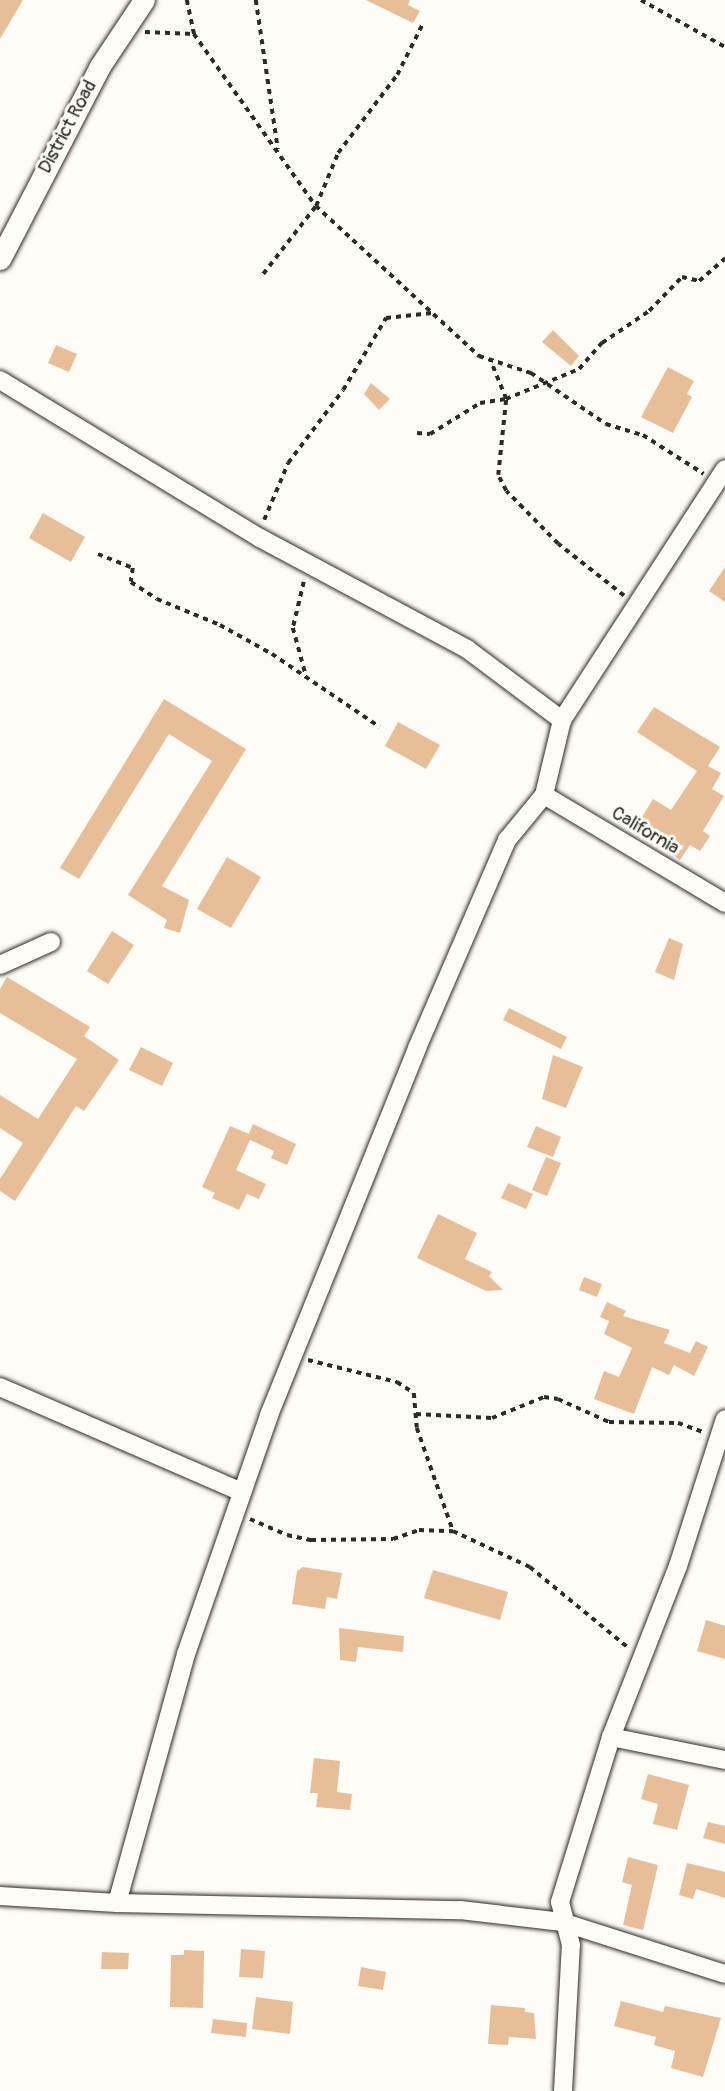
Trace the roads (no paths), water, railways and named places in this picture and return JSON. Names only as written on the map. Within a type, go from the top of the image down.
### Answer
[{"type":"street","name":"District Road","points":[[0,259],[100,66],[144,0]]},
{"type":"street","points":[[0,380],[260,538],[467,649],[562,720]]},
{"type":"street","points":[[117,1903],[186,1654],[242,1492],[293,1355],[507,840],[544,794],[562,720],[721,477]]},
{"type":"street","name":"California","points":[[544,794],[725,903]]},
{"type":"street","points":[[0,965],[51,942]]},
{"type":"street","points":[[0,1387],[242,1492]]},
{"type":"street","points":[[563,2091],[571,1945],[562,1922],[560,1902],[611,1737],[678,1566],[725,1419]]},
{"type":"street","points":[[611,1737],[725,1760]]},
{"type":"street","points":[[0,1896],[117,1903],[460,1910],[562,1922],[725,1974]]}]
